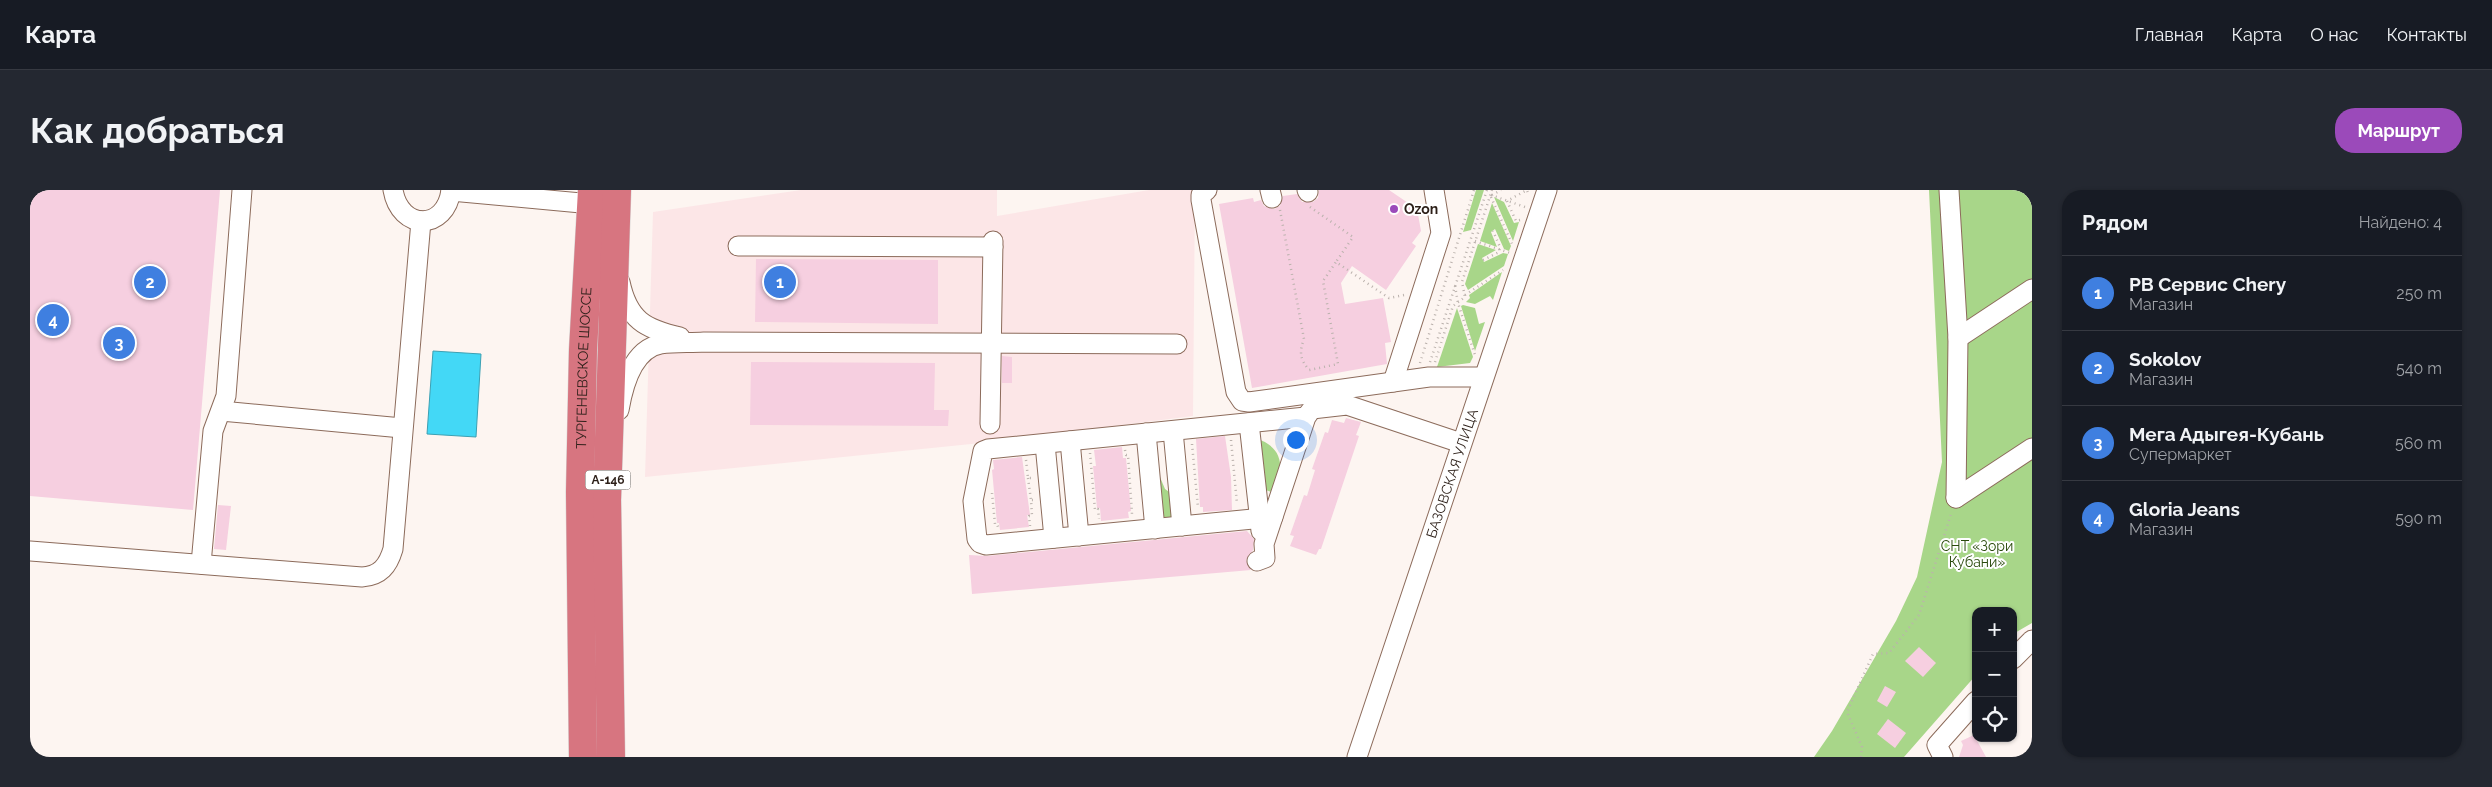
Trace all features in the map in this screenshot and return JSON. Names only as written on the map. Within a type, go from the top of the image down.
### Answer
[{"type":"highway","name":"ТУРГЕНЕВСКОЕ ШОССЕ","points":[[611,757],[607,500],[617,190]]},
{"type":"highway","name":"ТУРГЕНЕВСКОЕ ШОССЕ","points":[[583,757],[581,483],[583,350],[592,197]]},
{"type":"street","points":[[201,564],[213,431],[226,396],[242,190]]},
{"type":"street","points":[[393,190],[396,204],[406,216],[421,221],[436,217],[442,212],[447,206],[451,190],[592,197]]},
{"type":"street","points":[[1207,190],[1201,195],[1201,200],[1238,398],[1249,402],[1296,388],[1342,380],[1392,382],[1417,372],[1482,377]]},
{"type":"street","points":[[1392,382],[1441,233],[1434,190]]},
{"type":"street","name":"БАЗОВСКАЯ УЛИЦА","points":[[1357,757],[1482,377],[1547,190]]},
{"type":"street","points":[[1949,190],[1958,338],[1956,498]]},
{"type":"street","points":[[30,551],[362,578],[372,577],[383,570],[390,560],[393,549],[421,221]]},
{"type":"street","points":[[615,241],[623,298],[631,312],[641,323],[655,331],[704,342]]},
{"type":"street","points":[[738,246],[993,244],[990,424]]},
{"type":"street","points":[[1958,338],[2032,289]]},
{"type":"street","points":[[607,500],[621,401],[629,374],[638,360],[648,350],[659,344],[704,342],[1177,344]]},
{"type":"street","points":[[1261,553],[1265,518],[1306,417],[1312,409],[1347,405],[1461,443]]},
{"type":"street","points":[[221,411],[402,428]]},
{"type":"street","points":[[1265,518],[986,545],[980,543],[978,538],[973,501],[983,451],[1306,417]]},
{"type":"street","points":[[1249,423],[1265,518]]},
{"type":"street","points":[[1173,431],[1182,526]]},
{"type":"street","points":[[1146,434],[1155,529]]},
{"type":"street","points":[[1070,441],[1079,536]]},
{"type":"street","points":[[1045,444],[1054,538]]},
{"type":"street","points":[[1956,498],[2032,448]]},
{"type":"street","points":[[2017,655],[2032,640]]},
{"type":"street","points":[[1942,757],[1937,745],[1972,706]]},
{"type":"path","points":[[1417,372],[1474,190]]},
{"type":"path","points":[[1417,372],[1429,362],[1487,190]]},
{"type":"path","points":[[1465,295],[1462,282],[1492,190]]},
{"type":"path","points":[[1491,195],[1501,190]]},
{"type":"path","points":[[1507,201],[1527,190]]},
{"type":"path","points":[[1274,196],[1304,339],[1300,350],[1302,361],[1309,370],[1338,364],[1323,281],[1353,237],[1307,195]]},
{"type":"path","points":[[1491,195],[1527,208]]},
{"type":"path","points":[[1491,195],[1514,248]]},
{"type":"path","points":[[1507,201],[1516,221],[1523,219]]},
{"type":"path","points":[[1492,231],[1500,249]]},
{"type":"path","points":[[1475,241],[1512,253]]},
{"type":"path","points":[[1483,260],[1500,249]]},
{"type":"path","points":[[1336,262],[1389,298],[1422,292]]},
{"type":"path","points":[[1433,367],[1454,306],[1465,298],[1465,295],[1507,267]]},
{"type":"path","points":[[1455,285],[1458,304],[1476,359]]},
{"type":"path","points":[[1192,435],[1199,516]]},
{"type":"path","points":[[1230,439],[1237,513]]},
{"type":"path","points":[[1090,445],[1095,510],[1098,509],[1100,526]]},
{"type":"path","points":[[1125,448],[1126,455],[1128,455],[1133,514],[1131,514],[1132,523]]},
{"type":"path","points":[[1026,451],[1031,532]]},
{"type":"path","points":[[1028,478],[1048,476]]},
{"type":"path","points":[[992,487],[995,524],[998,524],[998,530]]},
{"type":"path","points":[[1861,757],[1862,747],[1846,712],[1873,654],[1889,653],[1919,615],[1956,498]]},
{"type":"path","points":[[1030,500],[1037,500]]},
{"type":"shaded area","points":[[801,190],[997,190],[997,216],[1149,190],[1195,190],[1193,416],[981,443],[645,477],[653,212]]},
{"type":"green space","points":[[1476,190],[1484,190],[1471,230],[1463,232]]},
{"type":"green space","name":"СНТ «Зори Кубани»","points":[[1929,190],[2032,190],[2032,623],[2017,632],[2017,607],[1972,607],[1972,680],[1904,757],[1814,757],[1832,731],[1896,621],[1917,577],[1942,462]]},
{"type":"green space","points":[[1494,197],[1504,202],[1514,223],[1519,222],[1513,241]]},
{"type":"green space","points":[[1492,203],[1511,246],[1509,251],[1504,249],[1495,229],[1491,232],[1497,247],[1480,241]]},
{"type":"green space","points":[[1478,244],[1496,250],[1482,258],[1484,262],[1503,253],[1508,254],[1504,266],[1468,290],[1465,284]]},
{"type":"green space","points":[[1502,272],[1493,300],[1490,296],[1475,304],[1466,302],[1470,298],[1469,295]]},
{"type":"green space","points":[[1461,306],[1475,308],[1479,324],[1485,322],[1475,351]]},
{"type":"green space","points":[[1457,308],[1473,357],[1470,363],[1437,367]]},
{"type":"green space","points":[[1255,438],[1272,447],[1280,460],[1277,494],[1260,488]]},
{"type":"green space","points":[[1157,470],[1165,489],[1172,494],[1174,519],[1161,519]]},
{"type":"water","points":[[433,351],[481,354],[476,437],[427,434]]},
{"type":"building","points":[[30,190],[220,190],[193,510],[30,496]]},
{"type":"building","points":[[1319,190],[1389,190],[1417,209],[1421,231],[1412,243],[1416,246],[1386,290],[1352,266],[1341,283],[1345,304],[1383,298],[1391,342],[1385,343],[1387,364],[1252,388],[1219,204],[1253,198],[1254,202],[1261,200],[1264,206],[1274,209],[1280,206],[1283,196],[1297,194],[1302,202],[1313,202],[1318,198]]},
{"type":"building","points":[[756,259],[938,260],[938,324],[755,322]]},
{"type":"building","points":[[1002,356],[1012,357],[1012,383],[1002,383]]},
{"type":"building","points":[[751,362],[935,363],[934,410],[949,410],[948,426],[750,425]]},
{"type":"building","points":[[1346,418],[1361,422],[1356,435],[1359,436],[1321,549],[1319,549],[1316,555],[1290,546],[1294,536],[1290,535],[1304,495],[1307,496],[1315,470],[1312,469],[1325,432],[1328,433],[1332,420],[1344,423]]},
{"type":"building","points":[[1225,436],[1231,477],[1232,510],[1203,512],[1203,507],[1200,507],[1196,439]]},
{"type":"building","points":[[1122,447],[1123,458],[1126,458],[1131,511],[1128,512],[1129,518],[1101,521],[1100,508],[1097,508],[1093,466],[1096,466],[1094,450]]},
{"type":"building","points":[[1022,457],[1030,515],[1027,515],[1029,527],[1000,530],[999,523],[997,523],[992,470],[994,469],[993,460]]},
{"type":"building","points":[[218,505],[231,506],[226,550],[214,549]]},
{"type":"building","points":[[1247,531],[1254,539],[1253,550],[1246,560],[1251,570],[972,594],[969,555],[987,556]]},
{"type":"building","points":[[1919,647],[1936,663],[1923,677],[1905,661]]},
{"type":"building","points":[[1885,686],[1896,692],[1887,707],[1877,701]]},
{"type":"building","points":[[1888,719],[1906,733],[1895,748],[1877,734]]},
{"type":"building","points":[[1972,736],[1972,742],[1978,742],[1986,757],[1959,757],[1963,745],[1961,741]]},
{"type":"place","name":"Ozon","points":[[1394,209]]},
{"type":"place","name":"Sokolov","points":[[150,282]]},
{"type":"place","name":"PB Сервис Chery","points":[[780,282]]},
{"type":"place","name":"Gloria Jeans","points":[[53,320]]},
{"type":"place","name":"Мега Адыгея-Кубань","points":[[119,343]]}]
